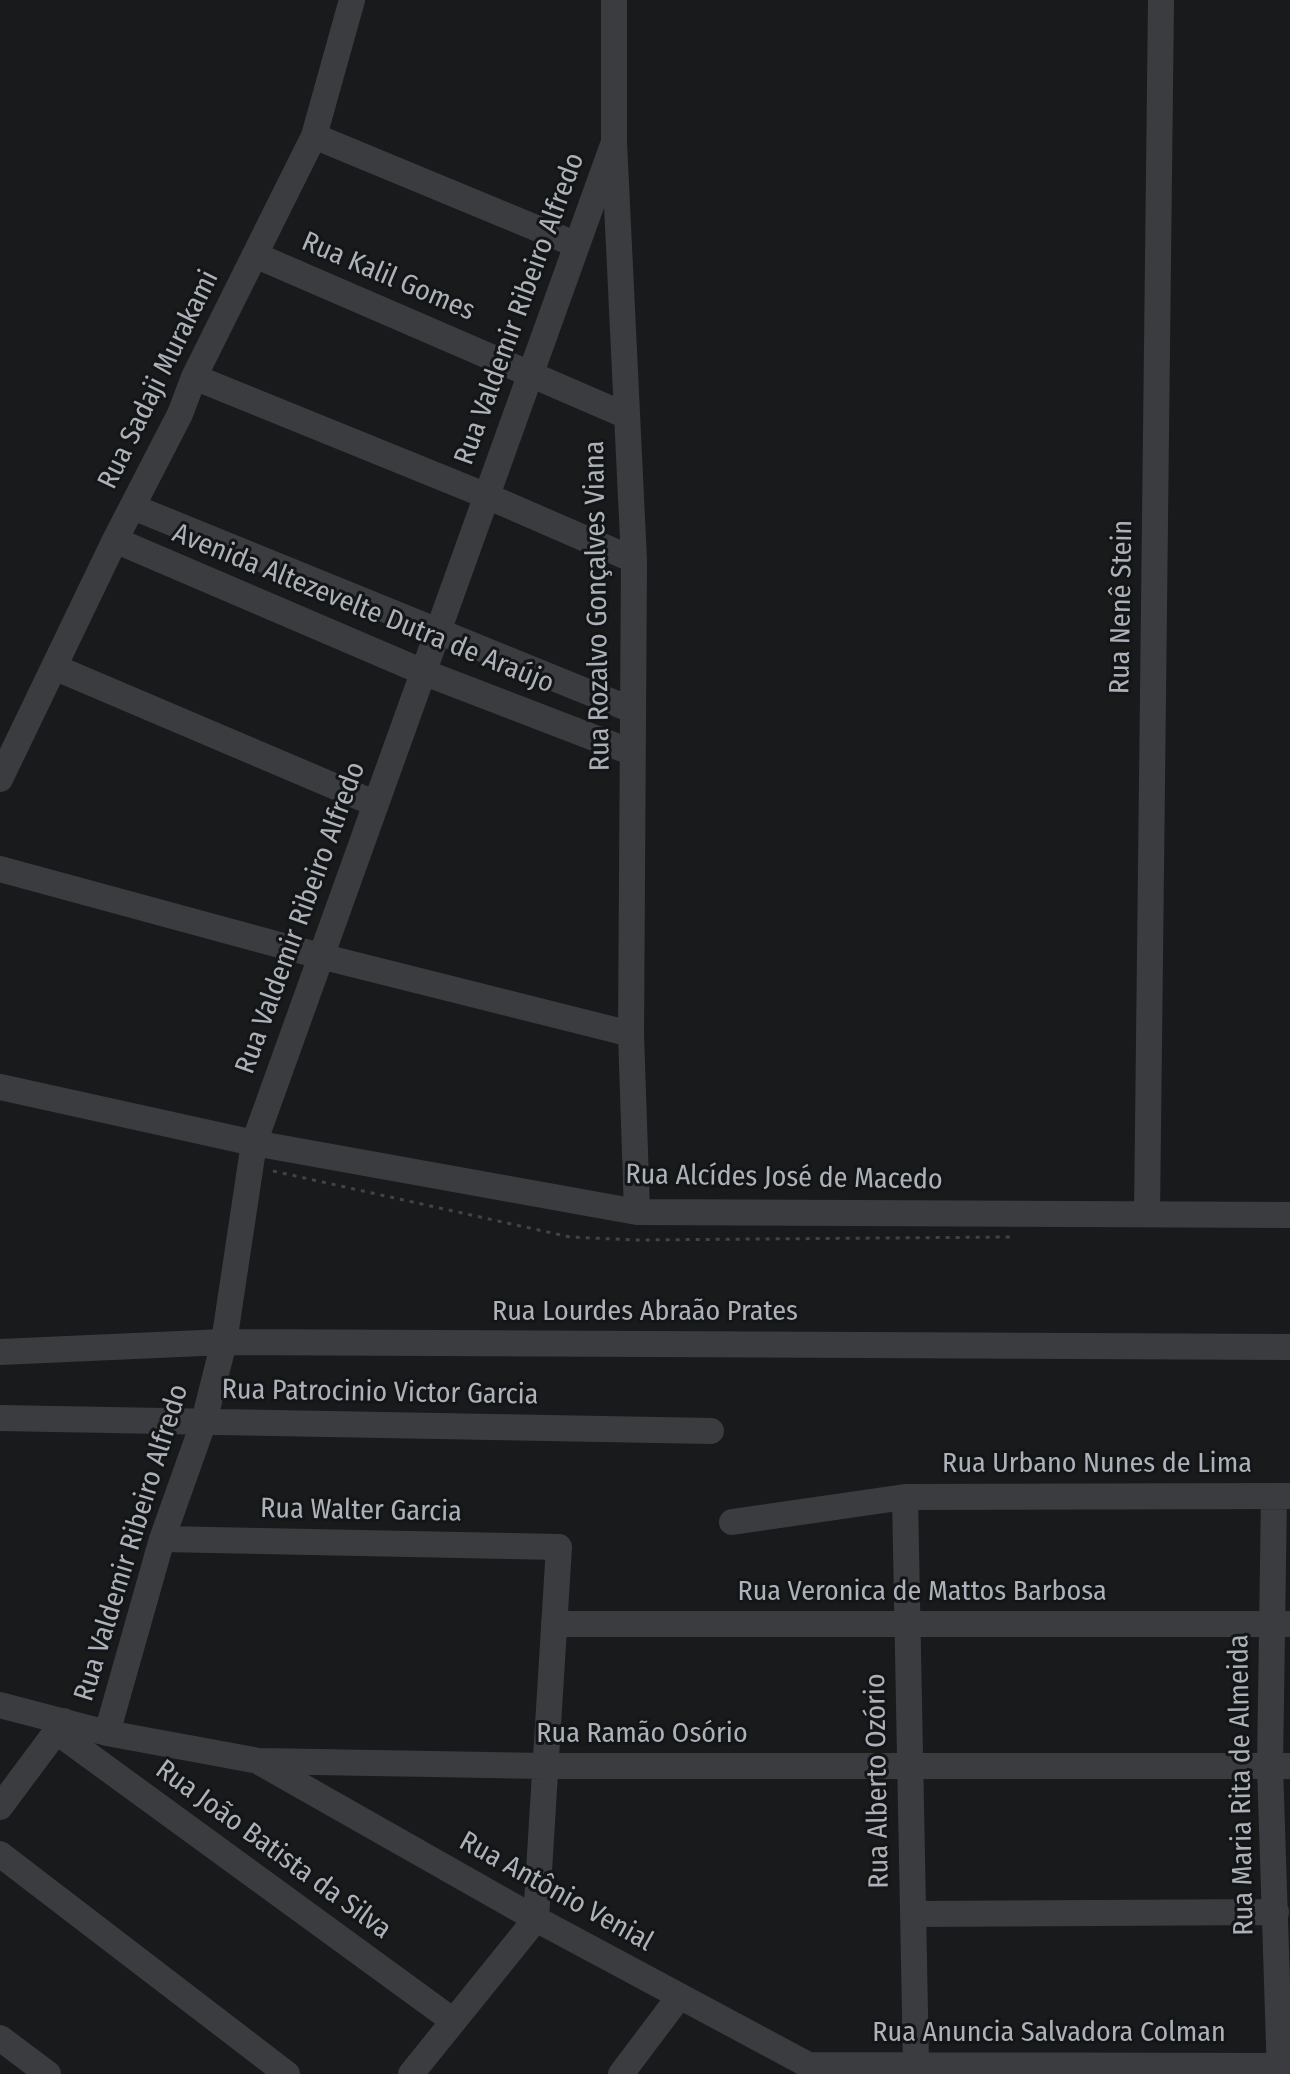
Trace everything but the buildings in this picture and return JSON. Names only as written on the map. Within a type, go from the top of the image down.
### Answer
[{"type":"street","name":"Rua Sadaji Murakami","points":[[0,779],[314,136],[352,0]]},
{"type":"street","name":"Rua Rozalvo Gonçalves Viana","points":[[614,0],[614,142],[634,560],[631,1034],[637,1212]]},
{"type":"street","name":"Rua Nenê Stein","points":[[1147,1214],[1161,0]]},
{"type":"street","points":[[314,136],[577,245]]},
{"type":"street","name":"Rua Valdemir Ribeiro Alfredo","points":[[107,1733],[162,1539],[204,1421],[224,1342],[254,1143],[614,142]]},
{"type":"street","name":"Rua Kalil Gomes","points":[[255,255],[627,416]]},
{"type":"street","points":[[194,377],[487,496],[634,560]]},
{"type":"street","name":"Avenida Altezevelte Dutra de Araújo","points":[[133,507],[632,710]]},
{"type":"street","name":"Avenida Altezevelte Dutra de Araújo","points":[[115,540],[423,672],[631,752]]},
{"type":"street","points":[[54,667],[376,804]]},
{"type":"street","points":[[0,869],[320,956],[631,1034]]},
{"type":"street","name":"Rua Alcídes José de Macedo","points":[[0,1087],[254,1143],[637,1212],[1290,1215]]},
{"type":"street","name":"Rua Lourdes Abraão Prates","points":[[0,1352],[224,1342],[1290,1347]]},
{"type":"street","name":"Rua Patrocinio Victor Garcia","points":[[0,1418],[711,1431]]},
{"type":"street","name":"Rua Urbano Nunes de Lima","points":[[732,1522],[905,1497],[1282,1496]]},
{"type":"street","name":"Rua Maria Rita de Almeida","points":[[1282,1496],[1276,1912],[1283,2068]]},
{"type":"street","name":"Rua Alberto Ozório","points":[[905,1497],[916,2064]]},
{"type":"street","name":"Rua Walter Garcia","points":[[162,1539],[559,1547],[554,1624]]},
{"type":"street","points":[[411,2074],[536,1919],[554,1624]]},
{"type":"street","name":"Rua Veronica de Mattos Barbosa","points":[[554,1624],[1281,1624]]},
{"type":"street","name":"Rua Ramão Osório","points":[[0,1705],[61,1726],[259,1761],[545,1766],[1280,1766]]},
{"type":"street","points":[[0,1807],[61,1726]]},
{"type":"street","name":"Rua João Batista da Silva","points":[[61,1726],[452,2020]]},
{"type":"street","name":"Rua Antônio Venial","points":[[259,1761],[536,1919],[817,2069]]},
{"type":"street","points":[[0,1854],[287,2074]]},
{"type":"street","points":[[913,1914],[1276,1912]]},
{"type":"street","points":[[621,2074],[679,1997]]},
{"type":"street","points":[[0,2038],[48,2074]]},
{"type":"street","name":"Rua Anuncia Salvadora Colman","points":[[817,2069],[916,2064],[1283,2068]]}]
